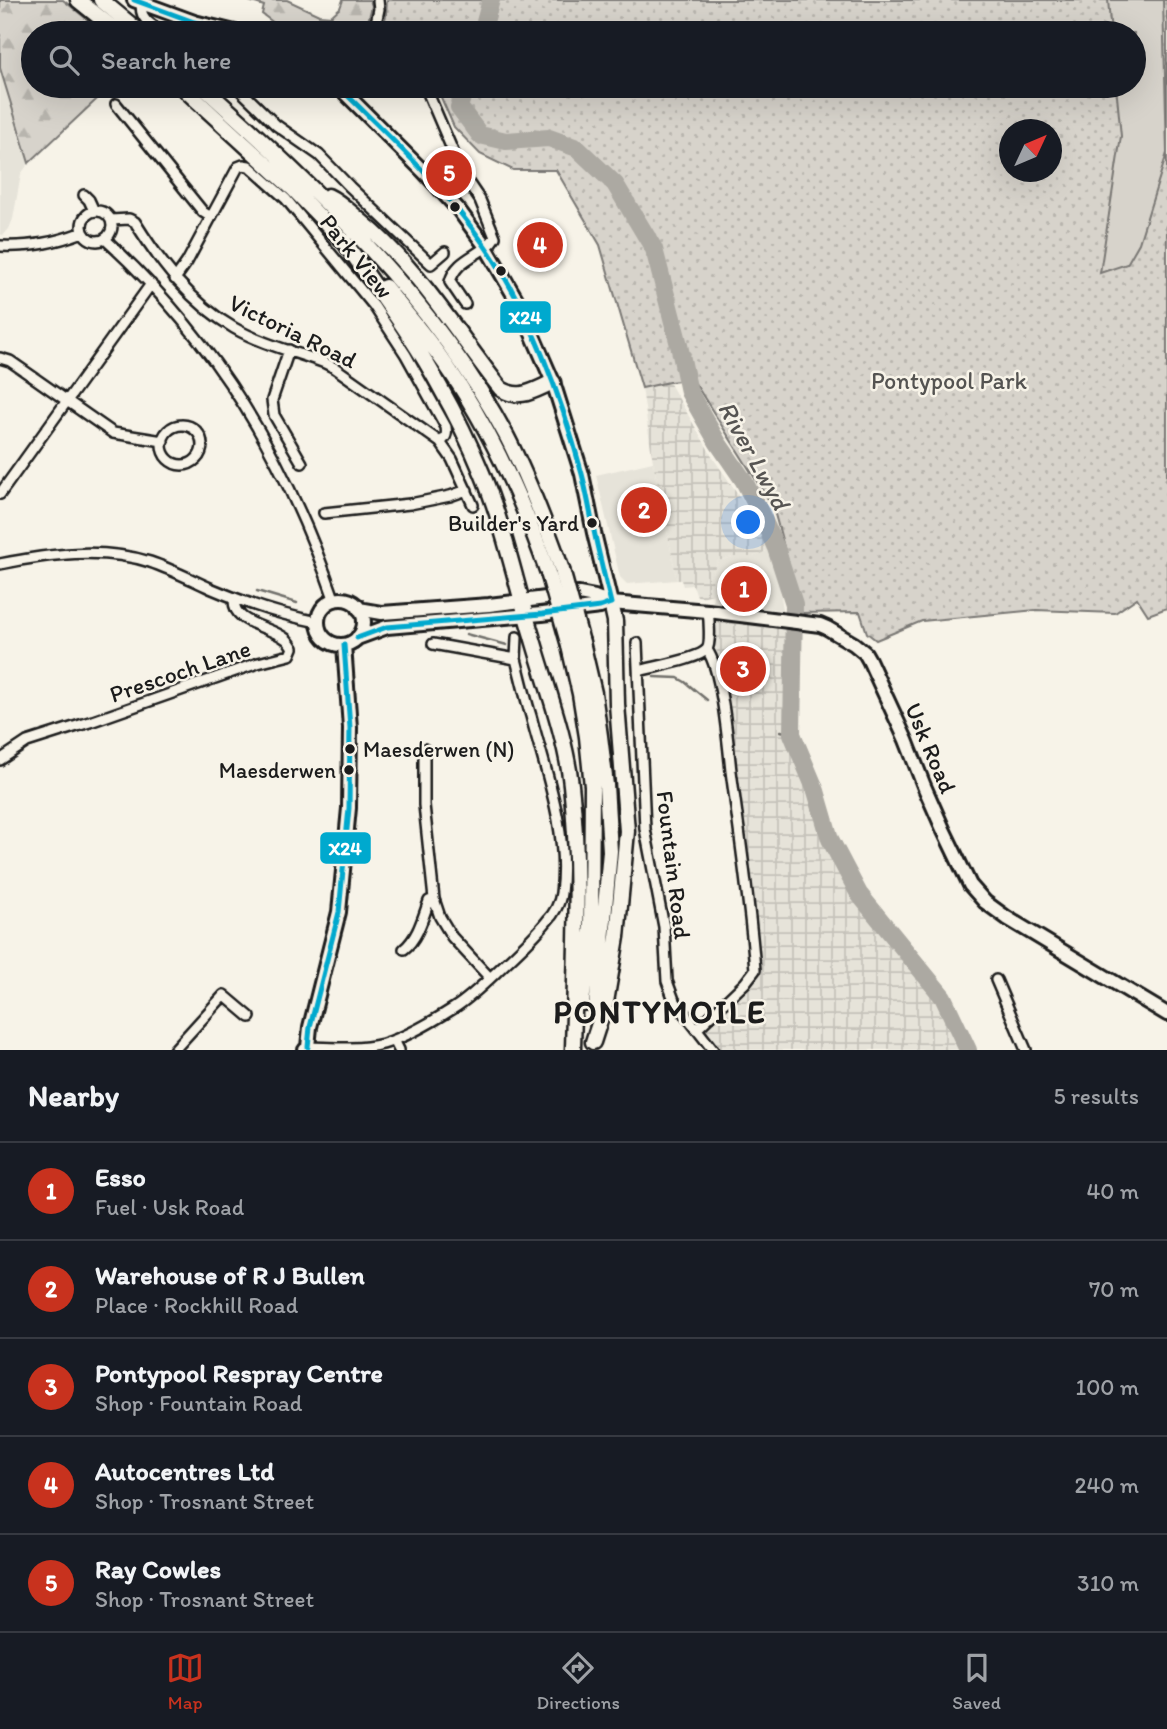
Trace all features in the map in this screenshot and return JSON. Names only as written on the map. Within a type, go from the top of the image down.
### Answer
[{"type":"main road","points":[[78,0],[104,21]]},
{"type":"main road","points":[[101,0],[126,21]]},
{"type":"main road","points":[[194,98],[292,188],[344,241],[422,333],[459,384],[492,439],[535,535],[556,573]]},
{"type":"main road","points":[[215,98],[311,187],[410,294],[461,362],[500,426],[522,468],[544,520],[576,644],[594,693],[606,785],[610,851],[592,1046]]},
{"type":"main road","points":[[311,187],[335,200],[404,261],[501,389],[513,395],[520,395],[553,382]]},
{"type":"main road","points":[[344,241],[439,385],[463,430],[500,522],[561,737],[570,780],[576,882],[575,1050]]},
{"type":"main road","points":[[592,1046],[606,1002],[617,937],[627,831],[617,704],[615,621],[611,603]]},
{"type":"main road","points":[[575,1050],[591,927],[592,786],[576,644]]},
{"type":"street","points":[[376,21],[378,0]]},
{"type":"street","points":[[138,2],[147,21]]},
{"type":"street","points":[[138,2],[191,21]]},
{"type":"street","points":[[248,98],[276,125],[319,155],[431,264],[445,252]]},
{"type":"street","points":[[350,98],[458,209],[486,247],[519,304],[553,382],[582,474],[611,603]]},
{"type":"street","points":[[430,98],[463,175],[480,200],[495,237],[492,243],[470,257],[452,274],[450,282],[465,304]]},
{"type":"street","points":[[116,104],[203,212],[211,217]]},
{"type":"street","name":"Park View","points":[[176,279],[238,167],[249,166],[286,199],[374,306],[407,355],[446,427],[447,433],[440,442],[452,459],[473,505]]},
{"type":"street","points":[[83,195],[89,200],[94,211]]},
{"type":"street","points":[[94,211],[104,213],[111,220],[112,231],[106,240],[99,242],[86,238],[82,227],[85,217],[94,211]]},
{"type":"street","name":"Victoria Road","points":[[111,220],[129,219],[135,222],[161,262],[185,290],[235,328],[325,363],[440,442]]},
{"type":"street","points":[[0,246],[53,243],[83,232]]},
{"type":"street","points":[[106,240],[188,325],[247,408],[307,524],[335,601]]},
{"type":"street","points":[[0,494],[151,284]]},
{"type":"street","points":[[289,350],[272,400],[274,415],[302,463]]},
{"type":"street","points":[[0,358],[10,361],[116,434],[163,441]]},
{"type":"street","points":[[188,426],[201,440],[201,453],[186,465],[173,463],[164,454],[163,441],[170,430],[188,426]]},
{"type":"street","points":[[324,513],[410,504],[467,490]]},
{"type":"street","points":[[0,565],[45,555],[126,557],[159,566],[234,598],[287,616],[318,622]]},
{"type":"street","name":"Prescoch Lane","points":[[0,760],[27,742],[246,667],[290,656],[293,648],[286,638],[240,616],[233,606],[234,598]]},
{"type":"street","points":[[358,638],[363,627],[362,614],[349,601],[335,601],[321,610],[319,629],[328,641],[344,645],[387,627],[524,608]]},
{"type":"street","name":"Usk Road","points":[[524,608],[600,607],[611,603],[708,611],[828,628],[865,653],[970,885],[985,902],[1007,918],[1167,1014]]},
{"type":"street","points":[[359,609],[382,613],[524,608]]},
{"type":"street","points":[[639,671],[697,656],[707,650],[708,611]]},
{"type":"street","points":[[344,645],[350,728],[349,808],[339,912],[307,1048],[370,1047],[408,1034],[456,1007],[490,978],[555,911],[561,897],[561,850],[553,793],[516,659],[517,637]]},
{"type":"street","points":[[433,644],[447,643],[516,659]]},
{"type":"street","name":"Fountain Road","points":[[637,643],[645,829],[664,927],[667,981],[674,1000],[713,1050]]},
{"type":"street","points":[[697,1030],[755,970],[724,715],[714,663],[707,650]]},
{"type":"street","points":[[424,749],[424,805],[434,899],[452,937],[490,978]]},
{"type":"street","points":[[404,949],[410,944],[421,923],[429,901],[434,899]]},
{"type":"street","points":[[996,980],[1026,1050]]},
{"type":"street","points":[[174,1050],[224,995],[250,1017]]},
{"type":"street","points":[[394,1040],[400,1050]]},
{"type":"shaded area","points":[[0,68],[29,163],[21,174],[13,219],[3,235],[0,234]]},
{"type":"shaded area","points":[[669,382],[715,461],[745,504],[769,550],[753,557],[733,557],[718,561],[712,573],[713,594],[701,597],[697,596],[693,585],[683,586],[681,580],[677,580],[653,462],[642,388]]},
{"type":"shaded area","points":[[653,462],[677,580],[627,584],[620,577],[596,475]]},
{"type":"shaded area","points":[[769,550],[777,567],[783,610],[713,602],[712,573],[718,561],[733,557],[753,557]]},
{"type":"shaded area","points":[[719,621],[785,630],[792,734],[816,791],[830,839],[859,894],[943,997],[968,1050],[714,1050],[697,1029],[755,970],[729,714],[714,638],[714,628]]},
{"type":"green space","points":[[0,0],[63,0],[89,21],[21,21],[21,98],[98,98],[29,163],[0,68]]},
{"type":"green space","points":[[246,0],[287,0],[319,15],[331,16],[340,8],[343,0],[370,0],[372,6],[368,21],[271,21],[262,14],[264,6]]},
{"type":"green space","name":"Pontypool Park","points":[[387,0],[1167,0],[1167,608],[1148,615],[1137,598],[1115,613],[1036,610],[922,621],[876,640],[867,633],[860,612],[802,613],[773,507],[693,380],[642,388],[600,245],[556,170],[513,170],[480,154],[454,127],[441,98],[1146,98],[1146,21],[385,21]]},
{"type":"green space","points":[[1108,0],[1163,0],[1167,153],[1139,243],[1127,264],[1100,273],[1121,136],[1117,98],[1146,98],[1146,21],[1110,21]]},
{"type":"waterway","name":"River Lwyd","points":[[485,21],[491,0]]},
{"type":"waterway","name":"River Lwyd","points":[[462,98],[459,107],[480,135],[506,141],[549,138],[577,148],[615,184],[654,249],[689,392],[760,512],[776,548],[794,604],[792,734],[816,791],[830,839],[859,894],[943,997],[968,1050]]},
{"type":"waterway","points":[[257,591],[297,603]]},
{"type":"waterway","points":[[466,634],[507,645]]},
{"type":"waterway","points":[[654,677],[678,678],[707,700]]},
{"type":"waterway","points":[[781,731],[792,734]]},
{"type":"transit line","name":"X24","points":[[134,0],[191,21]]},
{"type":"transit line","name":"X24","points":[[350,98],[452,203],[485,246],[516,298],[554,386],[574,445],[611,603]]},
{"type":"transit line","name":"X24","points":[[357,638],[387,627],[542,614],[600,607],[611,603]]},
{"type":"transit line","name":"X24","points":[[308,1047],[310,1027],[339,912],[349,808],[350,728],[344,645]]},
{"type":"place","name":"Ray Cowles","points":[[449,173]]},
{"type":"place","name":"Autocentres Ltd","points":[[540,245]]},
{"type":"place","name":"Warehouse of R J Bullen","points":[[644,510]]},
{"type":"place","name":"Builder's Yard","points":[[592,523]]},
{"type":"place","name":"Esso","points":[[744,589]]},
{"type":"place","name":"Pontypool Respray Centre","points":[[743,669]]},
{"type":"place","name":"Maesderwen (N)","points":[[350,749]]},
{"type":"place","name":"Maesderwen","points":[[349,770]]},
{"type":"district","name":"PONTYMOILE","points":[[660,1012]]}]
